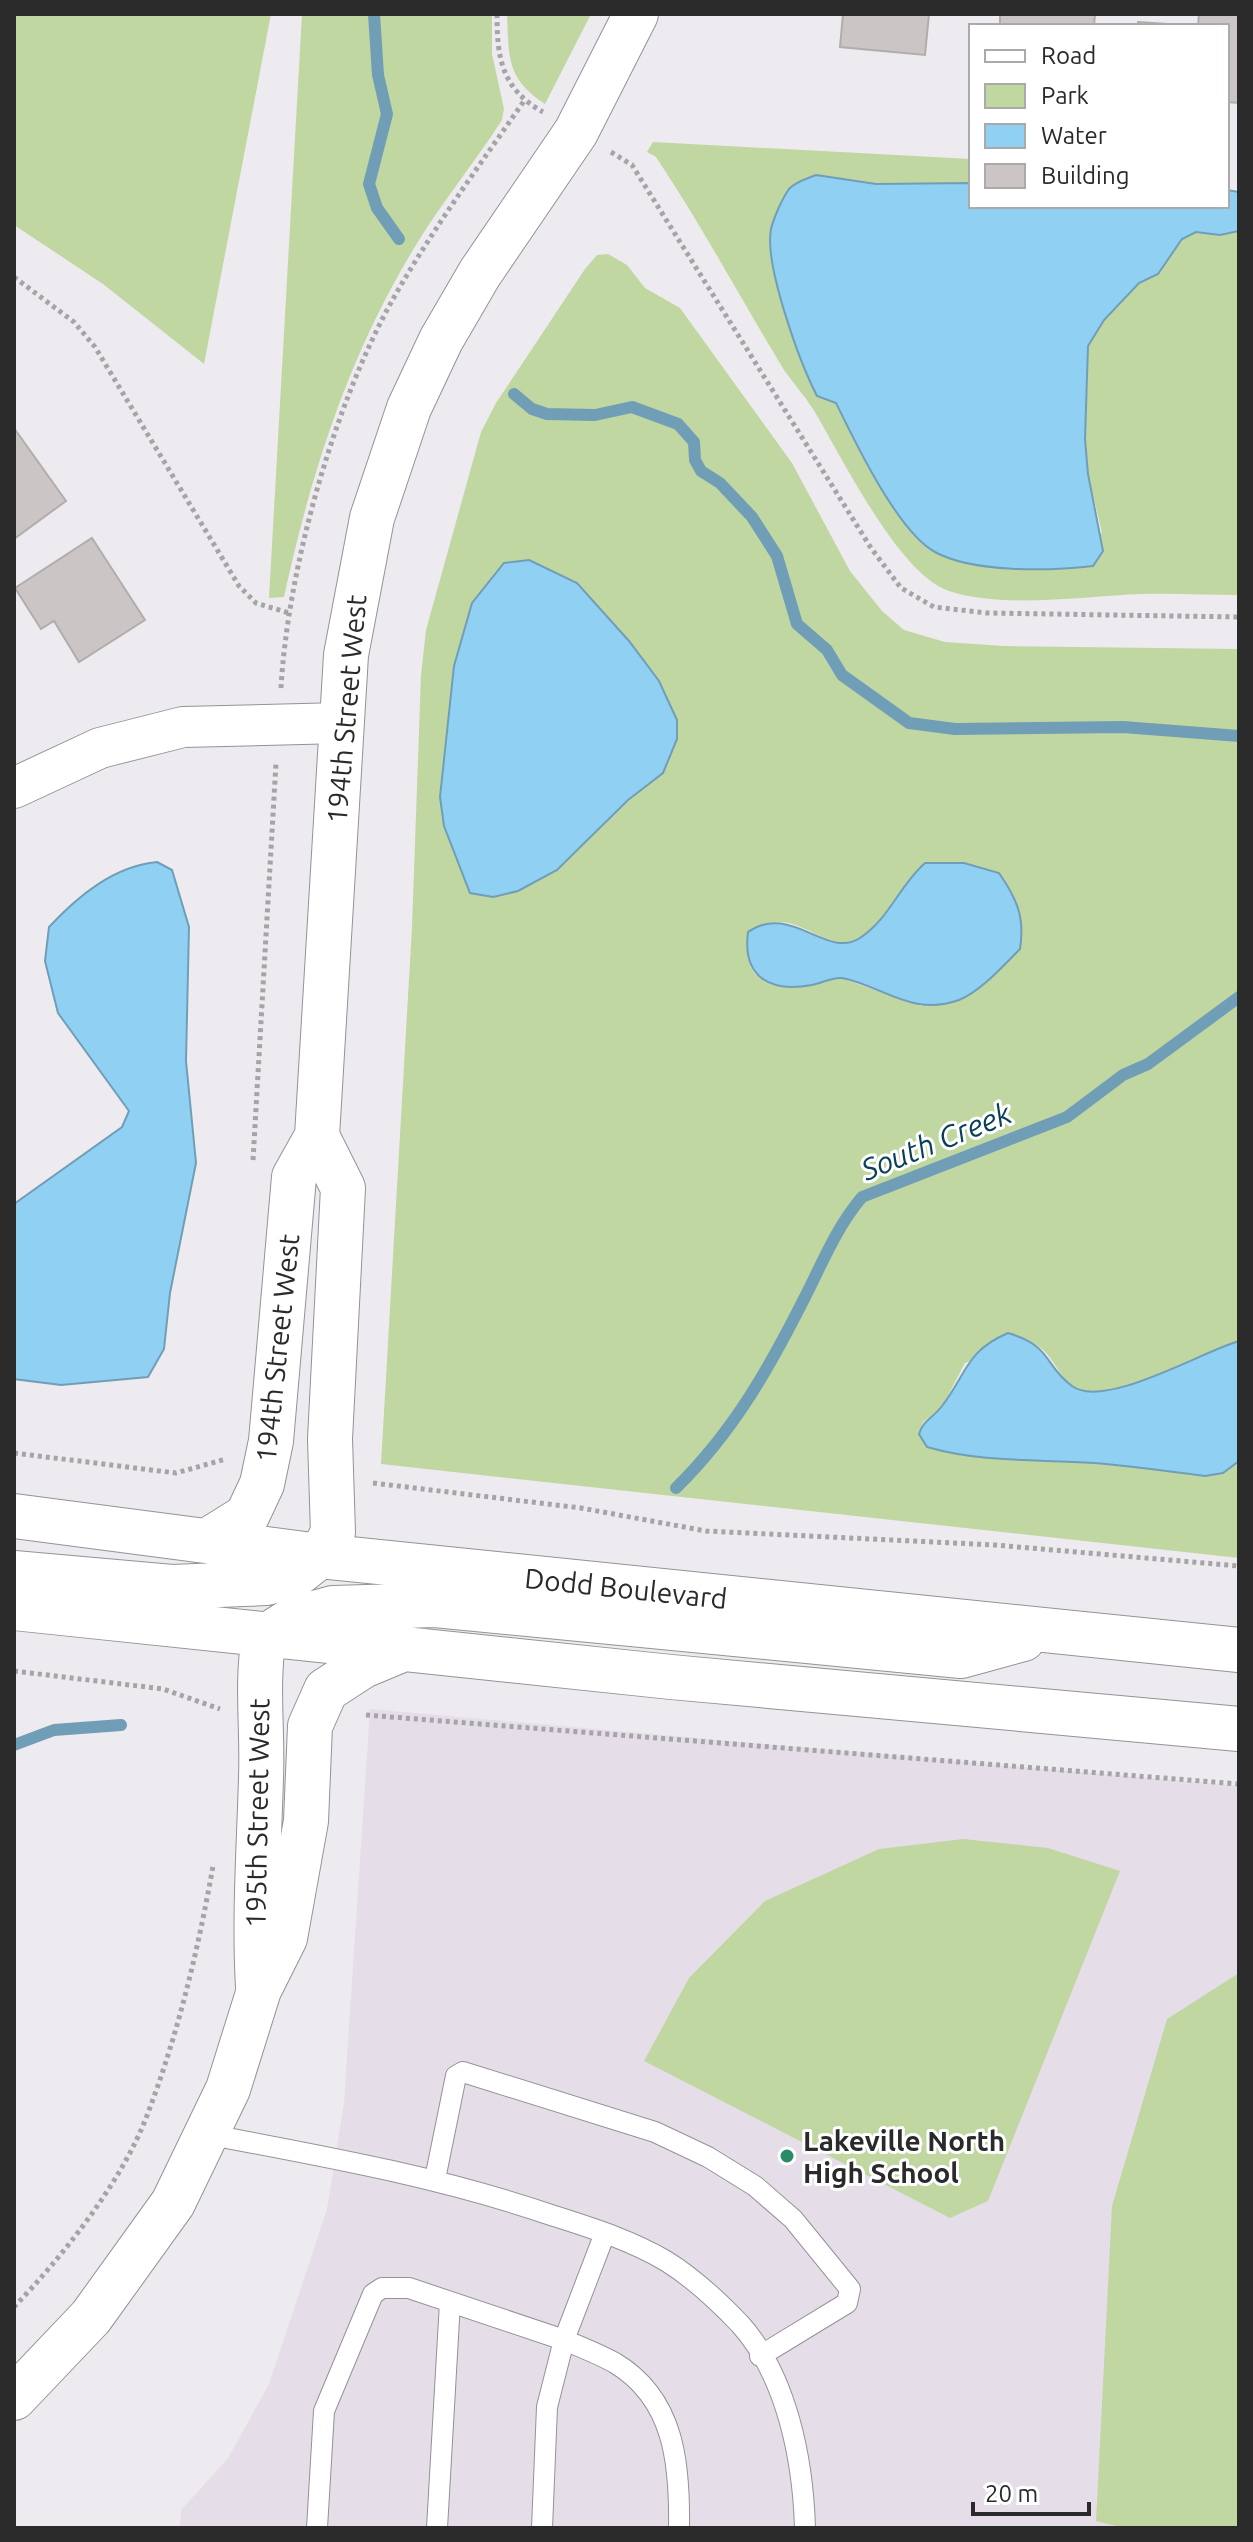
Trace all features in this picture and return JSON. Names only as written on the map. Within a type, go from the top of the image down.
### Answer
[{"type":"main road","name":"194th Street West","points":[[207,1541],[247,1516],[262,1484],[271,1441],[294,1177],[317,1136],[341,723],[350,627],[361,563],[383,481],[415,394],[480,273],[582,121],[636,14]]},
{"type":"main road","name":"194th Street West","points":[[317,1136],[343,1188],[330,1439],[333,1533],[320,1556]]},
{"type":"main road","name":"Dodd Boulevard","points":[[14,1516],[320,1556],[1239,1650]]},
{"type":"main road","points":[[14,1573],[146,1586],[267,1583],[297,1574],[320,1556]]},
{"type":"main road","points":[[264,1637],[293,1619],[333,1608],[435,1605],[961,1656],[1049,1632]]},
{"type":"main road","points":[[14,1608],[264,1637],[1239,1729]]},
{"type":"main road","name":"195th Street West","points":[[259,1990],[254,1920],[261,1775],[258,1677],[264,1637]]},
{"type":"main road","name":"195th Street West","points":[[14,2398],[91,2317],[173,2203],[228,2089],[259,1990],[285,1938],[306,1821],[310,1726],[326,1690],[363,1666],[400,1650]]},
{"type":"street","points":[[14,787],[100,748],[183,727],[341,723]]},
{"type":"lane","points":[[435,2179],[456,2076],[463,2072],[642,2127],[708,2157],[755,2186],[793,2219],[850,2289],[847,2303],[760,2356]]},
{"type":"lane","points":[[206,2134],[435,2179],[605,2233],[667,2262],[741,2326],[775,2380],[794,2435],[804,2487],[805,2528]]},
{"type":"lane","points":[[542,2528],[548,2397],[564,2340],[605,2233]]},
{"type":"lane","points":[[317,2528],[324,2411],[373,2294],[382,2288],[396,2286],[564,2340],[615,2363],[647,2389],[671,2432],[679,2480],[679,2528]]},
{"type":"lane","points":[[437,2528],[450,2302]]},
{"type":"path","points":[[497,14],[501,61],[512,90],[544,112]]},
{"type":"path","points":[[611,152],[632,165],[871,548],[901,588],[934,607],[987,613],[1239,617]]},
{"type":"path","points":[[14,277],[74,322],[95,347],[239,586],[256,603],[289,613]]},
{"type":"path","points":[[253,1176],[276,763]]},
{"type":"path","points":[[14,1453],[176,1473],[228,1458]]},
{"type":"path","points":[[363,1482],[581,1508],[706,1531],[995,1545],[1239,1566]]},
{"type":"path","points":[[14,1671],[163,1689],[211,1709],[260,1710]]},
{"type":"path","points":[[211,1709],[216,1717]]},
{"type":"path","points":[[316,1712],[1239,1784]]},
{"type":"path","points":[[14,2307],[107,2190],[145,2120],[198,1942],[214,1858]]},
{"type":"shaded area","name":"Lakeville North High School","points":[[370,1709],[1239,1786],[1239,2528],[180,2528],[181,2510],[228,2458],[269,2384],[327,2209],[344,2103]]},
{"type":"green space","points":[[14,14],[271,14],[204,364],[103,284],[14,225]]},
{"type":"green space","points":[[302,14],[492,14],[492,54],[504,109],[502,120],[416,245],[371,329],[320,460],[284,597],[269,598]]},
{"type":"green space","points":[[507,14],[591,14],[545,104],[516,76],[508,43]]},
{"type":"green space","points":[[653,142],[969,159],[969,183],[876,184],[816,175],[791,186],[771,230],[774,272],[786,309],[869,468],[966,564],[1004,566],[1102,533],[1088,474],[1085,439],[1088,346],[1104,320],[1139,283],[1158,274],[1182,239],[1196,232],[1220,235],[1239,231],[1239,595],[993,599],[949,591],[930,580],[910,562],[872,511],[813,409],[784,370],[673,183],[656,157],[647,152]]},
{"type":"green space","points":[[608,254],[627,265],[645,288],[680,308],[792,463],[850,571],[882,611],[904,630],[945,642],[1004,646],[1239,649],[1239,1341],[1156,1376],[1109,1390],[1090,1391],[1070,1384],[1045,1352],[1027,1339],[965,1363],[942,1407],[923,1422],[919,1434],[927,1447],[948,1452],[1108,1464],[1205,1476],[1223,1473],[1239,1461],[1239,1558],[381,1464],[412,927],[421,675],[426,630],[481,432],[496,403],[597,255]],"holes":[[[577,583],[629,641],[677,739],[663,773],[493,897],[470,892],[444,826],[440,797],[454,666],[464,635]],[[925,863],[964,863],[1020,949],[960,999],[921,1006],[838,977],[779,986],[755,974],[750,966],[756,927],[765,924],[787,923],[835,942],[844,943],[861,937],[879,920]]]},
{"type":"green space","points":[[963,1839],[1048,1848],[1120,1871],[988,2201],[950,2218],[644,2061],[689,1978],[765,1901],[879,1849]]},
{"type":"green space","points":[[1239,1973],[1239,2528],[1124,2528],[1096,2521],[1112,2206],[1167,2019]]},
{"type":"water","points":[[816,175],[876,184],[969,183],[969,208],[1229,208],[1229,190],[1239,192],[1239,231],[1220,235],[1196,232],[1182,239],[1158,274],[1139,283],[1104,320],[1088,346],[1085,439],[1088,474],[1103,551],[1093,566],[1012,569],[970,564],[935,552],[907,526],[866,462],[836,403],[817,396],[793,338],[778,289],[770,245],[772,224],[781,203],[789,189]]},
{"type":"water","points":[[529,560],[577,583],[629,641],[659,681],[677,720],[677,739],[663,773],[628,800],[557,870],[518,891],[493,897],[470,893],[444,826],[440,797],[454,666],[472,603],[504,563]]},
{"type":"water","points":[[157,862],[172,870],[189,927],[186,1061],[196,1163],[170,1293],[164,1349],[148,1377],[61,1385],[14,1379],[14,1204],[122,1127],[129,1111],[58,1013],[45,961],[49,927],[98,884],[126,869]]},
{"type":"water","points":[[925,863],[964,863],[999,873],[1011,891],[1021,927],[1020,949],[975,991],[959,1000],[927,1005],[912,1003],[842,978],[812,985],[783,986],[772,984],[755,971],[747,948],[748,932],[779,923],[834,942],[847,943],[860,938],[879,922]]},
{"type":"water","points":[[1008,1333],[1033,1344],[1072,1386],[1087,1391],[1129,1385],[1239,1341],[1239,1461],[1223,1473],[1205,1476],[1094,1463],[989,1458],[927,1447],[919,1434],[923,1425],[942,1406],[975,1355]]},
{"type":"building","points":[[843,14],[929,14],[925,55],[840,47]]},
{"type":"building","points":[[1000,14],[1095,14],[1094,24],[1000,24]]},
{"type":"building","points":[[1199,14],[1239,14],[1239,103],[1229,102],[1229,24],[1198,24]]},
{"type":"building","points":[[14,428],[66,501],[14,539]]},
{"type":"building","points":[[92,538],[145,620],[79,662],[54,621],[41,629],[15,588]]},
{"type":"waterway","points":[[374,14],[378,75],[387,114],[369,184],[377,208],[399,239]]},
{"type":"waterway","points":[[514,394],[532,409],[547,414],[595,415],[632,407],[678,424],[694,442],[695,460],[701,471],[720,483],[752,517],[777,556],[797,624],[827,650],[842,675],[909,723],[955,729],[1123,727],[1239,736]]},
{"type":"waterway","name":"South Creek","points":[[676,1488],[716,1443],[750,1396],[780,1345],[838,1231],[862,1197],[1067,1117],[1123,1075],[1148,1064],[1239,997]]},
{"type":"waterway","name":"South Creek","points":[[14,1745],[54,1730],[121,1725]]},
{"type":"place","name":"Lakeville North High School","points":[[787,2156]]}]
